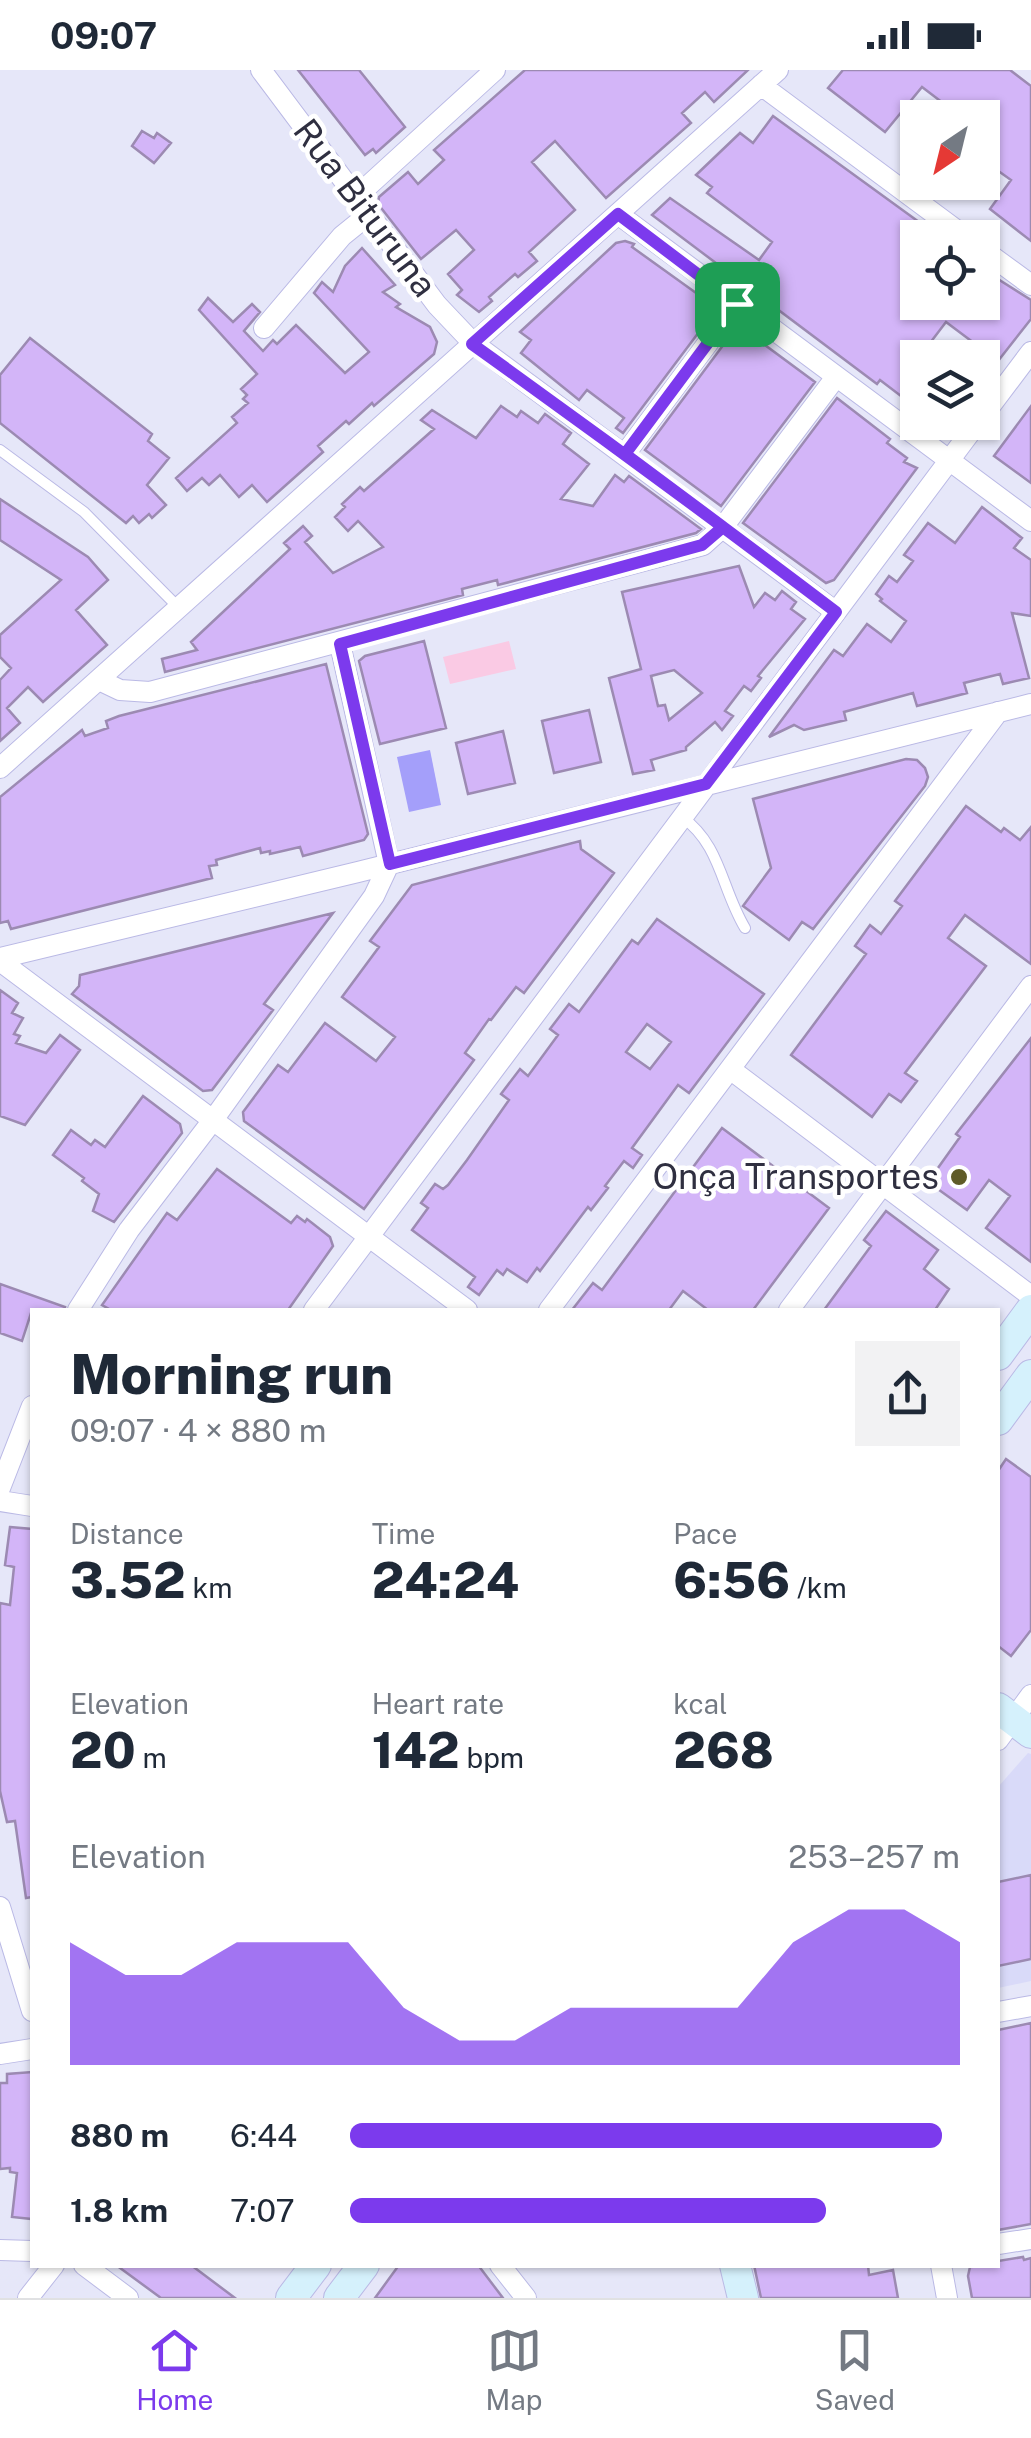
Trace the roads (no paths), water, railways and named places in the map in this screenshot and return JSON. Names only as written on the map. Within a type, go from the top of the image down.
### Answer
[{"type":"main road","points":[[1000,1352],[1031,1310]]},
{"type":"main road","points":[[1000,1417],[1031,1375]]},
{"type":"main road","points":[[291,2298],[314,2268]]},
{"type":"main road","points":[[339,2298],[362,2268]]},
{"type":"main road","points":[[736,2268],[743,2298]]},
{"type":"street","name":"Rua Bituruna","points":[[261,70],[437,305],[472,344],[836,612]]},
{"type":"street","points":[[0,768],[778,70]]},
{"type":"street","points":[[356,196],[482,74]]},
{"type":"street","points":[[761,85],[943,220]]},
{"type":"street","points":[[264,328],[342,236],[368,214]]},
{"type":"street","points":[[618,214],[1031,520]]},
{"type":"street","points":[[1000,262],[1031,285]]},
{"type":"street","points":[[625,454],[737,304]]},
{"type":"street","points":[[1000,392],[1031,352]]},
{"type":"street","points":[[99,680],[120,690],[150,692],[702,545],[723,527],[836,377]]},
{"type":"street","points":[[315,1308],[965,440]]},
{"type":"street","points":[[79,1308],[129,1230],[374,896],[390,864],[340,644]]},
{"type":"street","points":[[0,960],[1031,704]]},
{"type":"street","points":[[551,1308],[998,712]]},
{"type":"street","points":[[0,960],[464,1308]]},
{"type":"street","points":[[789,1308],[1031,986]]},
{"type":"street","points":[[730,1069],[1031,1296]]},
{"type":"street","points":[[0,1488],[30,1411]]},
{"type":"street","points":[[0,1501],[30,1506]]},
{"type":"street","points":[[0,1907],[30,2004]]},
{"type":"street","points":[[1000,2012],[1031,2006]]},
{"type":"street","points":[[0,2054],[30,2049]]},
{"type":"street","points":[[1000,2244],[1031,2239]]},
{"type":"street","points":[[0,2250],[30,2251]]},
{"type":"street","points":[[28,2298],[52,2268]]},
{"type":"street","points":[[88,2268],[128,2298]]},
{"type":"street","points":[[502,2268],[526,2298]]},
{"type":"street","points":[[942,2268],[948,2298]]},
{"type":"lane","points":[[0,450],[84,512],[179,608]]},
{"type":"lane","points":[[681,816],[705,836],[730,904],[745,928]]},
{"type":"place","name":"Onça Transportes","points":[[959,1177]]}]
